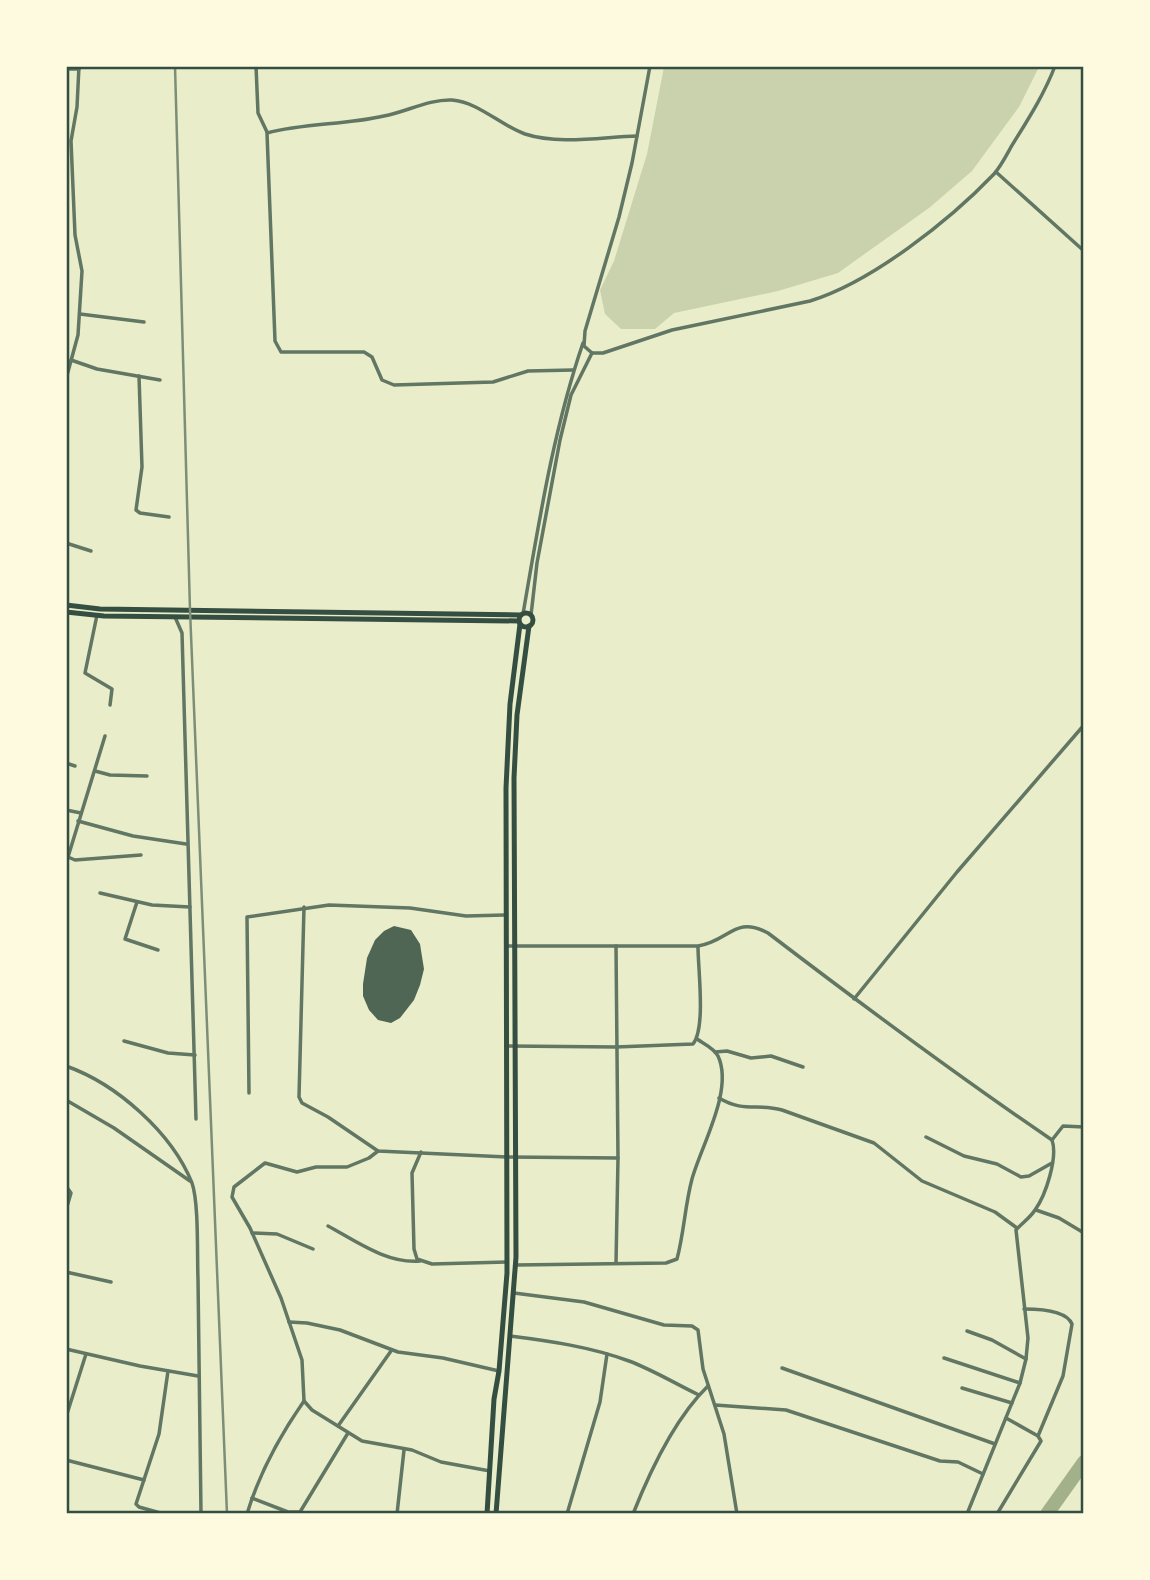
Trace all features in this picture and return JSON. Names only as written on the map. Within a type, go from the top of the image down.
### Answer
[{"type":"main road","points":[[66,605],[100,609],[520,618]]},
{"type":"main road","points":[[66,612],[176,617],[520,618],[531,615],[533,622],[529,626],[517,715],[514,778],[516,1265],[496,1514]]},
{"type":"main road","points":[[520,618],[524,627],[529,626]]},
{"type":"main road","points":[[487,1514],[494,1399],[499,1371],[508,1262],[505,915],[508,743],[520,618]]},
{"type":"street","points":[[256,66],[258,113],[267,133],[275,341],[281,352],[364,352],[372,357],[382,380],[394,385],[493,382],[528,371],[573,370]]},
{"type":"street","points":[[520,618],[550,461],[573,370],[619,217],[650,66]]},
{"type":"street","points":[[583,342],[592,353],[603,353],[672,330],[786,307],[833,294],[867,276],[915,241],[996,172],[1027,121],[1055,66]]},
{"type":"street","points":[[66,69],[79,68],[77,107],[71,141],[75,235],[82,265],[79,335],[66,379]]},
{"type":"street","points":[[267,133],[384,116],[428,103],[452,100],[477,108],[508,128],[528,135],[566,139],[637,136]]},
{"type":"street","points":[[996,172],[1083,251]]},
{"type":"street","points":[[80,314],[144,322]]},
{"type":"street","points":[[531,615],[541,542],[563,429],[571,395],[592,353]]},
{"type":"street","points":[[71,360],[97,369],[160,380]]},
{"type":"street","points":[[139,376],[142,467],[136,510],[140,513],[169,517]]},
{"type":"street","points":[[66,543],[92,551]]},
{"type":"street","points":[[97,615],[85,673],[112,689],[110,705]]},
{"type":"street","points":[[176,617],[181,633],[196,1119]]},
{"type":"street","points":[[853,999],[1083,725]]},
{"type":"street","points":[[105,736],[68,853],[70,860],[141,855]]},
{"type":"street","points":[[66,763],[75,766]]},
{"type":"street","points":[[94,771],[110,775],[147,776]]},
{"type":"street","points":[[66,810],[80,813]]},
{"type":"street","points":[[78,821],[133,836],[187,844]]},
{"type":"street","points":[[100,893],[162,906],[190,907]]},
{"type":"street","points":[[138,902],[125,939],[158,950]]},
{"type":"street","points":[[250,1093],[246,919],[304,907],[359,905],[410,908],[466,916],[505,915]]},
{"type":"street","points":[[304,907],[299,1099],[378,1151]]},
{"type":"street","points":[[506,946],[698,946],[715,942],[743,925],[753,926],[768,933],[853,999],[1052,1140],[1054,1150],[1044,1193],[1035,1209],[1017,1228],[1016,1234],[1028,1338],[1026,1359],[1020,1383],[967,1514]]},
{"type":"street","points":[[615,946],[618,1158],[615,1263]]},
{"type":"street","points":[[697,1040],[698,946]]},
{"type":"street","points":[[506,1046],[688,1045],[697,1040]]},
{"type":"street","points":[[697,1040],[715,1052],[727,1051],[747,1058],[771,1056],[803,1067]]},
{"type":"street","points":[[124,1041],[168,1053],[195,1055]]},
{"type":"street","points":[[516,1265],[666,1263],[677,1259],[693,1177],[719,1098],[721,1074],[715,1052]]},
{"type":"street","points":[[66,1066],[109,1087],[148,1119],[169,1146],[191,1182],[197,1256],[201,1514]]},
{"type":"street","points":[[719,1098],[739,1108],[770,1107],[782,1110],[874,1143],[922,1181],[995,1212],[1017,1228]]},
{"type":"street","points":[[66,1100],[114,1128],[191,1182]]},
{"type":"street","points":[[1052,1140],[1065,1126],[1083,1127]]},
{"type":"street","points":[[926,1137],[964,1156],[997,1164],[1021,1177],[1052,1163]]},
{"type":"street","points":[[247,1514],[252,1498],[292,1418],[304,1401],[302,1360],[252,1233],[233,1201],[231,1191],[265,1163],[297,1172],[316,1167],[347,1167],[378,1151],[507,1157],[618,1158]]},
{"type":"street","points":[[420,1261],[414,1249],[412,1187],[413,1167],[421,1151]]},
{"type":"street","points":[[66,1186],[71,1189],[71,1197],[66,1210]]},
{"type":"street","points":[[1035,1209],[1059,1218],[1083,1233]]},
{"type":"street","points":[[328,1226],[389,1258],[404,1262],[508,1262]]},
{"type":"street","points":[[252,1233],[278,1234],[313,1249]]},
{"type":"street","points":[[66,1272],[111,1282]]},
{"type":"street","points":[[514,1293],[584,1301],[664,1325],[695,1327],[699,1332],[703,1369],[732,1469],[737,1514]]},
{"type":"street","points":[[1024,1308],[1065,1316],[1072,1324],[1063,1376],[1038,1436]]},
{"type":"street","points":[[289,1322],[307,1322],[340,1330],[391,1350],[499,1371]]},
{"type":"street","points":[[967,1331],[992,1339],[1026,1359]]},
{"type":"street","points":[[510,1336],[607,1354],[699,1395]]},
{"type":"street","points":[[66,1349],[198,1376]]},
{"type":"street","points":[[338,1426],[391,1350]]},
{"type":"street","points":[[66,1418],[86,1354]]},
{"type":"street","points":[[567,1514],[600,1402],[607,1354]]},
{"type":"street","points":[[944,1358],[1020,1383]]},
{"type":"street","points":[[782,1368],[995,1444]]},
{"type":"street","points":[[164,1514],[136,1505],[159,1434],[168,1371]]},
{"type":"street","points":[[633,1514],[648,1478],[699,1395],[708,1385]]},
{"type":"street","points":[[962,1388],[1012,1403]]},
{"type":"street","points":[[304,1401],[312,1410],[362,1441],[404,1449],[441,1462],[490,1471]]},
{"type":"street","points":[[715,1405],[786,1410],[940,1461],[958,1462],[983,1474]]},
{"type":"street","points":[[996,1514],[1041,1439],[1006,1419]]},
{"type":"street","points":[[252,1498],[288,1512],[300,1512],[348,1433]]},
{"type":"street","points":[[397,1514],[404,1449]]},
{"type":"street","points":[[66,1460],[144,1480]]},
{"type":"green space","points":[[664,66],[1039,67],[1019,107],[972,171],[929,208],[838,273],[778,291],[674,313],[655,329],[621,329],[605,314],[600,290],[614,261],[647,154]]},
{"type":"building","points":[[394,926],[411,930],[420,944],[424,969],[414,1000],[400,1018],[391,1023],[378,1020],[369,1010],[363,996],[363,984],[367,958],[375,940]]},
{"type":"waterway","points":[[1047,1514],[1084,1462]]},
{"type":"railway","points":[[175,66],[190,610],[227,1514]]}]
